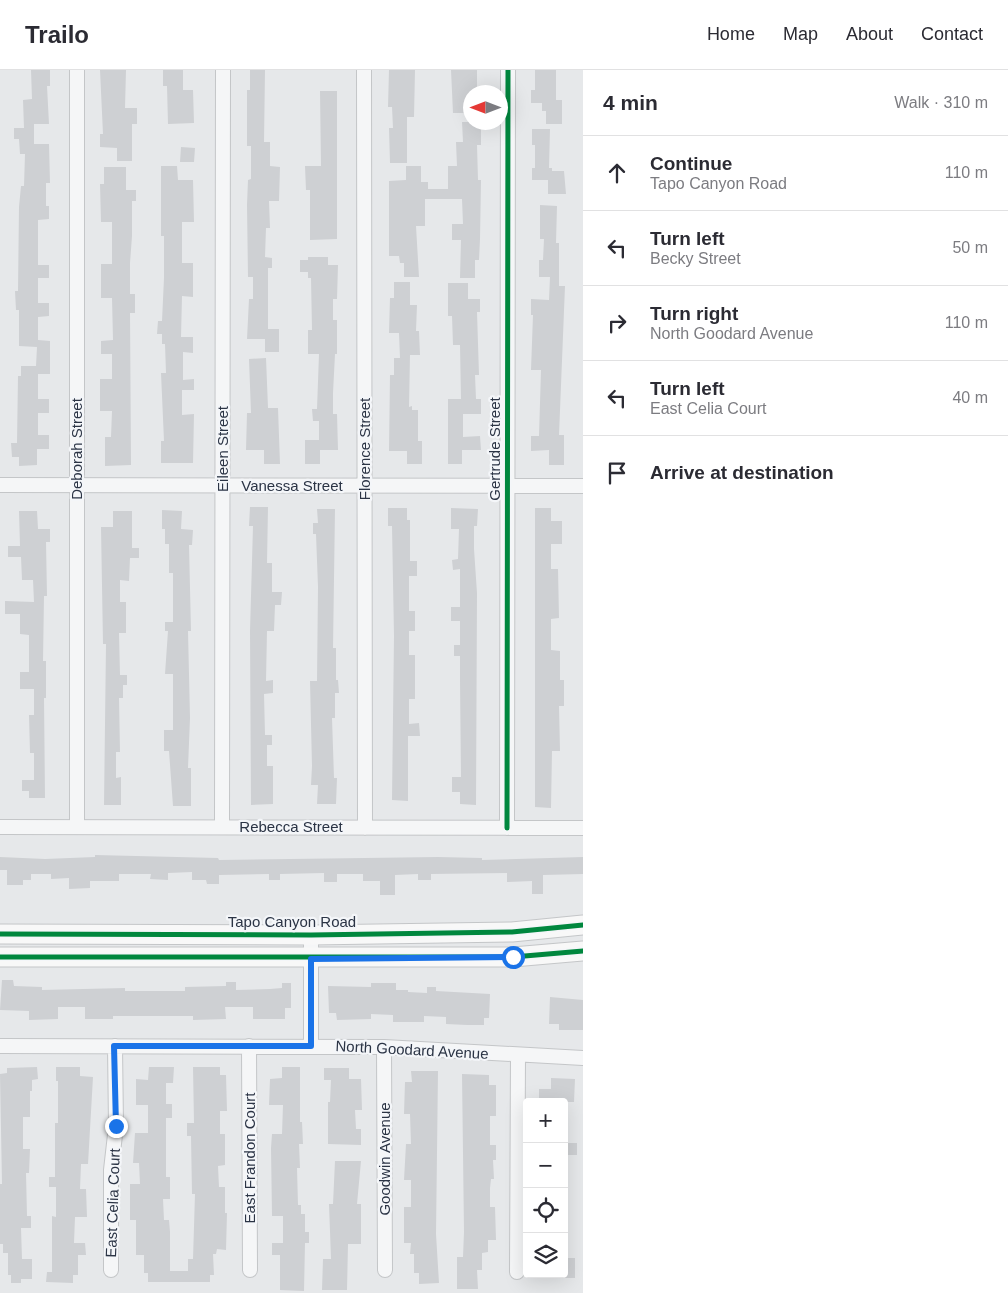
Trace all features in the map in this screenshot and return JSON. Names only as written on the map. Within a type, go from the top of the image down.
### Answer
[{"type":"main road","name":"Tapo Canyon Road","points":[[0,934],[311,935],[512,932],[583,926]]},
{"type":"main road","points":[[0,957],[311,959],[513,957],[583,951]]},
{"type":"street","name":"Deborah Street","points":[[76,827],[77,70]]},
{"type":"street","name":"Eileen Street","points":[[222,827],[223,70]]},
{"type":"street","name":"Florence Street","points":[[364,70],[365,828]]},
{"type":"street","name":"Gertrude Street","points":[[507,828],[508,70]]},
{"type":"street","name":"Vanessa Street","points":[[0,485],[583,486]]},
{"type":"street","name":"Rebecca Street","points":[[0,827],[583,828]]},
{"type":"street","points":[[311,935],[311,1046]]},
{"type":"street","name":"North Goodard Avenue","points":[[0,1046],[384,1047],[583,1058]]},
{"type":"street","name":"East Celia Court","points":[[111,1270],[111,1170],[116,1126],[114,1046]]},
{"type":"street","name":"East Frandon Court","points":[[249,1046],[250,1270]]},
{"type":"street","name":"Goodwin Avenue","points":[[384,1047],[385,1270]]},
{"type":"street","points":[[517,1272],[518,1055]]},
{"type":"building","points":[[31,70],[50,70],[50,86],[47,86],[49,124],[34,124],[34,144],[49,144],[50,183],[46,183],[46,206],[49,206],[49,219],[38,220],[38,265],[49,265],[49,278],[38,278],[38,303],[49,303],[49,316],[38,317],[38,340],[50,341],[50,374],[38,374],[38,399],[49,399],[49,413],[38,413],[38,435],[49,435],[49,449],[37,449],[37,465],[19,466],[19,457],[12,457],[11,443],[17,443],[18,376],[21,376],[21,366],[36,366],[37,347],[19,346],[19,310],[16,310],[15,291],[18,291],[19,207],[21,186],[24,186],[25,154],[20,154],[19,139],[14,139],[14,128],[24,128],[23,100],[32,99]]},
{"type":"building","points":[[100,70],[126,70],[125,108],[137,108],[137,124],[132,124],[132,161],[117,161],[117,148],[100,147],[100,134],[103,134]]},
{"type":"building","points":[[163,70],[183,70],[183,90],[193,90],[194,123],[168,124],[167,86],[163,86]]},
{"type":"building","points":[[250,70],[265,70],[264,142],[270,142],[270,166],[280,167],[279,201],[269,201],[270,228],[266,228],[265,257],[272,258],[272,268],[268,268],[268,329],[279,329],[279,352],[265,352],[265,339],[247,339],[249,299],[253,299],[253,277],[248,277],[247,205],[248,180],[251,179],[251,146],[247,146],[247,90],[250,90]]},
{"type":"building","points":[[389,70],[415,70],[414,117],[407,117],[407,163],[390,163],[389,128],[393,128],[392,107],[388,107]]},
{"type":"building","points":[[451,70],[477,70],[477,85],[463,85],[463,113],[453,113]]},
{"type":"building","points":[[535,70],[556,70],[556,100],[562,100],[562,124],[546,124],[546,111],[542,111],[542,103],[531,103],[531,90],[535,90]]},
{"type":"building","points":[[320,91],[337,91],[337,239],[310,240],[310,190],[306,190],[305,166],[321,166]]},
{"type":"building","points":[[462,122],[463,130],[481,130],[481,145],[477,145],[478,180],[481,180],[480,239],[479,260],[475,260],[475,278],[460,278],[461,240],[452,240],[452,224],[463,224],[462,199],[425,199],[425,226],[416,226],[419,277],[404,277],[404,263],[400,263],[399,256],[389,256],[389,181],[406,180],[406,166],[421,166],[421,182],[428,182],[428,189],[448,189],[448,166],[457,166],[456,142],[463,142]]},
{"type":"building","points":[[532,129],[550,129],[549,168],[552,168],[552,171],[564,171],[566,194],[548,194],[548,180],[532,180],[532,168],[535,168],[535,145],[532,145]]},
{"type":"building","points":[[181,147],[195,148],[194,162],[180,162]]},
{"type":"building","points":[[161,166],[177,166],[178,180],[193,180],[194,222],[182,222],[182,263],[193,263],[193,297],[182,296],[181,337],[193,337],[193,353],[183,352],[183,380],[194,379],[194,390],[182,390],[182,415],[194,414],[193,463],[161,463],[161,441],[164,441],[161,373],[166,373],[165,344],[162,344],[162,334],[157,334],[158,321],[162,321],[164,278],[164,236],[161,236]]},
{"type":"building","points":[[104,167],[126,167],[126,190],[136,190],[136,201],[132,201],[130,263],[130,294],[135,294],[135,313],[130,313],[131,465],[105,466],[105,437],[111,437],[112,411],[100,411],[100,379],[112,379],[112,354],[101,354],[101,341],[113,340],[112,298],[101,298],[101,264],[112,264],[112,222],[101,222],[100,184],[104,184]]},
{"type":"building","points":[[540,205],[557,206],[556,243],[559,243],[559,286],[565,286],[559,435],[564,435],[564,465],[549,465],[549,450],[531,451],[531,436],[539,436],[541,370],[531,370],[533,315],[531,315],[531,299],[549,300],[550,277],[539,277],[539,260],[543,260],[544,239],[540,239]]},
{"type":"building","points":[[308,257],[328,257],[328,265],[338,265],[337,299],[333,299],[333,320],[337,320],[337,354],[335,354],[333,414],[337,414],[338,450],[320,450],[320,464],[305,464],[305,440],[319,440],[319,421],[313,421],[312,409],[317,409],[319,354],[308,354],[308,330],[312,330],[311,278],[308,278],[308,272],[300,272],[300,260],[308,260]]},
{"type":"building","points":[[394,282],[410,282],[410,305],[417,305],[416,331],[419,331],[420,355],[410,355],[409,407],[412,406],[412,410],[418,410],[418,441],[422,441],[422,464],[407,464],[407,451],[389,451],[390,375],[394,375],[394,358],[400,358],[399,333],[389,333],[390,298],[394,298]]},
{"type":"building","points":[[448,283],[468,283],[468,299],[480,299],[480,312],[477,312],[479,375],[475,375],[476,399],[481,399],[481,414],[463,414],[463,437],[480,436],[481,450],[462,450],[462,464],[448,464],[448,399],[461,399],[460,345],[453,345],[452,316],[448,316]]},
{"type":"building","points":[[266,358],[268,408],[278,408],[280,464],[264,464],[264,450],[246,450],[247,413],[251,413],[249,359]]},
{"type":"building","points":[[250,507],[268,507],[267,563],[272,563],[272,592],[282,592],[281,605],[275,605],[274,631],[267,631],[266,681],[273,680],[273,693],[264,694],[265,735],[272,735],[272,745],[267,745],[267,766],[273,766],[273,804],[251,805],[250,631],[253,526],[249,526]]},
{"type":"building","points":[[388,508],[407,508],[407,520],[410,520],[410,561],[417,561],[417,576],[409,576],[409,611],[415,611],[415,631],[409,631],[409,655],[415,655],[415,699],[409,699],[409,724],[419,723],[420,736],[408,736],[408,801],[392,800],[394,636],[392,526],[388,526]]},
{"type":"building","points":[[451,508],[478,509],[477,526],[474,526],[477,593],[476,805],[460,804],[460,792],[452,792],[452,777],[461,777],[460,656],[454,656],[454,645],[460,645],[460,621],[451,621],[451,607],[460,607],[460,569],[453,570],[452,560],[458,559],[459,529],[451,529]]},
{"type":"building","points":[[535,508],[551,508],[551,521],[562,521],[562,544],[551,544],[551,569],[558,569],[559,618],[551,619],[551,650],[560,651],[560,680],[564,680],[564,706],[559,706],[560,751],[552,751],[551,808],[535,807]]},
{"type":"building","points":[[317,509],[335,509],[333,648],[336,648],[336,680],[338,680],[339,693],[335,693],[335,718],[332,718],[334,778],[337,778],[336,804],[317,804],[318,785],[311,785],[310,681],[317,681],[318,587],[316,534],[313,534],[313,523],[318,523]]},
{"type":"building","points":[[162,510],[182,511],[181,529],[193,530],[192,545],[189,545],[191,631],[188,631],[190,718],[188,768],[191,768],[191,806],[173,806],[169,751],[164,751],[164,730],[173,730],[173,674],[165,674],[168,631],[165,631],[165,622],[173,622],[173,573],[169,573],[169,544],[165,544],[165,529],[162,529]]},
{"type":"building","points":[[19,511],[37,511],[38,529],[50,529],[50,542],[46,542],[47,596],[44,596],[43,661],[46,661],[46,698],[44,698],[45,798],[29,798],[29,791],[22,791],[22,780],[34,780],[34,753],[30,753],[29,715],[34,715],[34,689],[20,689],[20,672],[29,672],[29,635],[20,634],[20,614],[5,614],[5,601],[34,602],[33,580],[22,580],[21,557],[8,557],[8,546],[20,546]]},
{"type":"building","points":[[113,511],[132,511],[132,548],[139,548],[139,558],[130,558],[129,581],[120,580],[120,602],[126,602],[126,633],[119,633],[120,675],[127,675],[127,685],[123,685],[123,698],[119,698],[120,752],[116,752],[116,778],[121,777],[121,805],[104,805],[106,644],[103,644],[101,527],[113,527]]},
{"type":"building","points":[[95,855],[218,858],[219,860],[438,857],[482,858],[482,860],[583,857],[583,874],[543,875],[543,894],[532,894],[532,881],[507,882],[507,873],[431,874],[431,880],[418,880],[418,874],[395,875],[395,895],[380,895],[380,881],[363,881],[363,874],[337,874],[337,882],[324,882],[324,873],[280,874],[280,880],[269,880],[269,874],[219,875],[219,884],[207,884],[206,880],[192,880],[192,872],[168,873],[168,880],[150,879],[151,874],[119,874],[119,881],[90,881],[90,888],[69,889],[69,878],[51,879],[51,874],[31,874],[31,880],[23,880],[23,885],[7,885],[7,870],[0,870],[0,857],[45,859],[95,857]]},
{"type":"building","points":[[2,980],[13,980],[14,986],[42,987],[42,990],[125,988],[125,991],[185,991],[185,987],[226,986],[226,982],[236,982],[236,990],[270,989],[282,988],[282,983],[291,983],[291,1008],[285,1008],[285,1019],[253,1019],[253,1007],[225,1007],[226,1019],[193,1020],[193,1016],[113,1016],[113,1019],[85,1019],[85,1007],[58,1007],[58,1019],[29,1020],[29,1011],[0,1010]]},
{"type":"building","points":[[371,983],[396,983],[396,990],[408,990],[408,992],[427,993],[427,987],[436,987],[436,991],[490,994],[489,1018],[484,1018],[484,1025],[467,1025],[446,1024],[446,1017],[424,1016],[424,1022],[393,1022],[393,1015],[371,1014],[371,1019],[337,1020],[336,1013],[329,1013],[328,986],[371,987]]},
{"type":"building","points":[[550,997],[583,1000],[583,1030],[559,1030],[559,1024],[549,1024]]},
{"type":"building","points":[[37,1067],[38,1079],[32,1080],[32,1091],[30,1091],[30,1117],[23,1117],[23,1149],[30,1149],[29,1173],[26,1173],[27,1216],[31,1216],[31,1228],[21,1228],[22,1259],[32,1259],[32,1279],[21,1279],[21,1283],[11,1283],[11,1275],[8,1275],[8,1253],[3,1253],[3,1244],[0,1244],[0,1184],[2,1184],[0,1074],[7,1073],[7,1068]]},
{"type":"building","points":[[56,1067],[80,1067],[80,1076],[93,1077],[88,1164],[81,1164],[80,1189],[86,1189],[87,1217],[75,1217],[74,1243],[85,1243],[86,1255],[78,1255],[78,1275],[73,1275],[73,1283],[46,1282],[47,1272],[52,1272],[52,1216],[56,1217],[56,1187],[49,1187],[49,1177],[55,1177],[55,1123],[58,1123]]},
{"type":"building","points":[[149,1067],[174,1067],[173,1083],[166,1083],[166,1104],[172,1104],[172,1118],[166,1118],[166,1177],[170,1177],[170,1199],[163,1199],[164,1220],[169,1220],[170,1271],[188,1271],[188,1259],[193,1259],[195,1194],[192,1194],[191,1136],[187,1136],[187,1123],[194,1123],[193,1067],[220,1067],[220,1075],[226,1075],[227,1111],[220,1111],[220,1134],[225,1134],[225,1165],[218,1166],[219,1187],[225,1187],[225,1213],[227,1213],[226,1250],[217,1249],[216,1254],[213,1254],[214,1275],[210,1275],[210,1282],[148,1282],[148,1273],[144,1273],[144,1255],[136,1255],[136,1220],[130,1220],[130,1184],[140,1184],[139,1163],[133,1163],[135,1133],[148,1133],[148,1105],[136,1105],[136,1079],[148,1080]]},
{"type":"building","points":[[282,1067],[300,1067],[300,1122],[302,1122],[303,1144],[299,1144],[300,1168],[297,1168],[298,1205],[301,1205],[301,1214],[305,1214],[305,1232],[309,1232],[309,1243],[305,1243],[304,1291],[280,1290],[280,1255],[272,1255],[272,1243],[283,1243],[283,1216],[272,1216],[271,1148],[272,1134],[282,1134],[283,1105],[269,1105],[270,1079],[282,1078]]},
{"type":"building","points":[[324,1068],[349,1068],[349,1079],[361,1079],[362,1110],[355,1110],[356,1129],[361,1129],[361,1145],[328,1144],[328,1102],[330,1102],[331,1080],[324,1080]]},
{"type":"building","points":[[411,1071],[438,1071],[436,1234],[439,1283],[419,1284],[419,1273],[414,1273],[414,1254],[410,1254],[411,1243],[404,1243],[404,1207],[411,1207],[411,1180],[404,1180],[406,1144],[411,1144],[410,1114],[404,1114],[405,1082],[412,1082]]},
{"type":"building","points":[[462,1074],[489,1075],[489,1085],[496,1085],[496,1116],[490,1116],[490,1145],[496,1145],[496,1160],[493,1160],[494,1179],[491,1179],[490,1207],[495,1207],[496,1240],[488,1240],[488,1252],[482,1253],[482,1270],[477,1270],[478,1289],[457,1289],[457,1257],[463,1257],[464,1232]]},
{"type":"building","points":[[551,1078],[575,1079],[574,1102],[568,1102],[568,1098],[539,1098],[539,1089],[551,1089]]},
{"type":"building","points":[[568,1143],[577,1143],[577,1155],[568,1155]]},
{"type":"building","points":[[335,1161],[361,1161],[357,1204],[361,1204],[361,1244],[348,1244],[347,1290],[322,1290],[323,1259],[331,1259],[329,1204],[333,1204]]},
{"type":"building","points":[[568,1258],[575,1258],[575,1278],[568,1278]]},
{"type":"cycle path","points":[[507,828],[508,70]]},
{"type":"cycle path","points":[[0,934],[311,935],[512,932],[583,925]]},
{"type":"cycle path","points":[[0,957],[513,957],[583,951]]},
{"type":"route","points":[[116,1126],[114,1046],[311,1046],[311,959],[513,957]]}]
